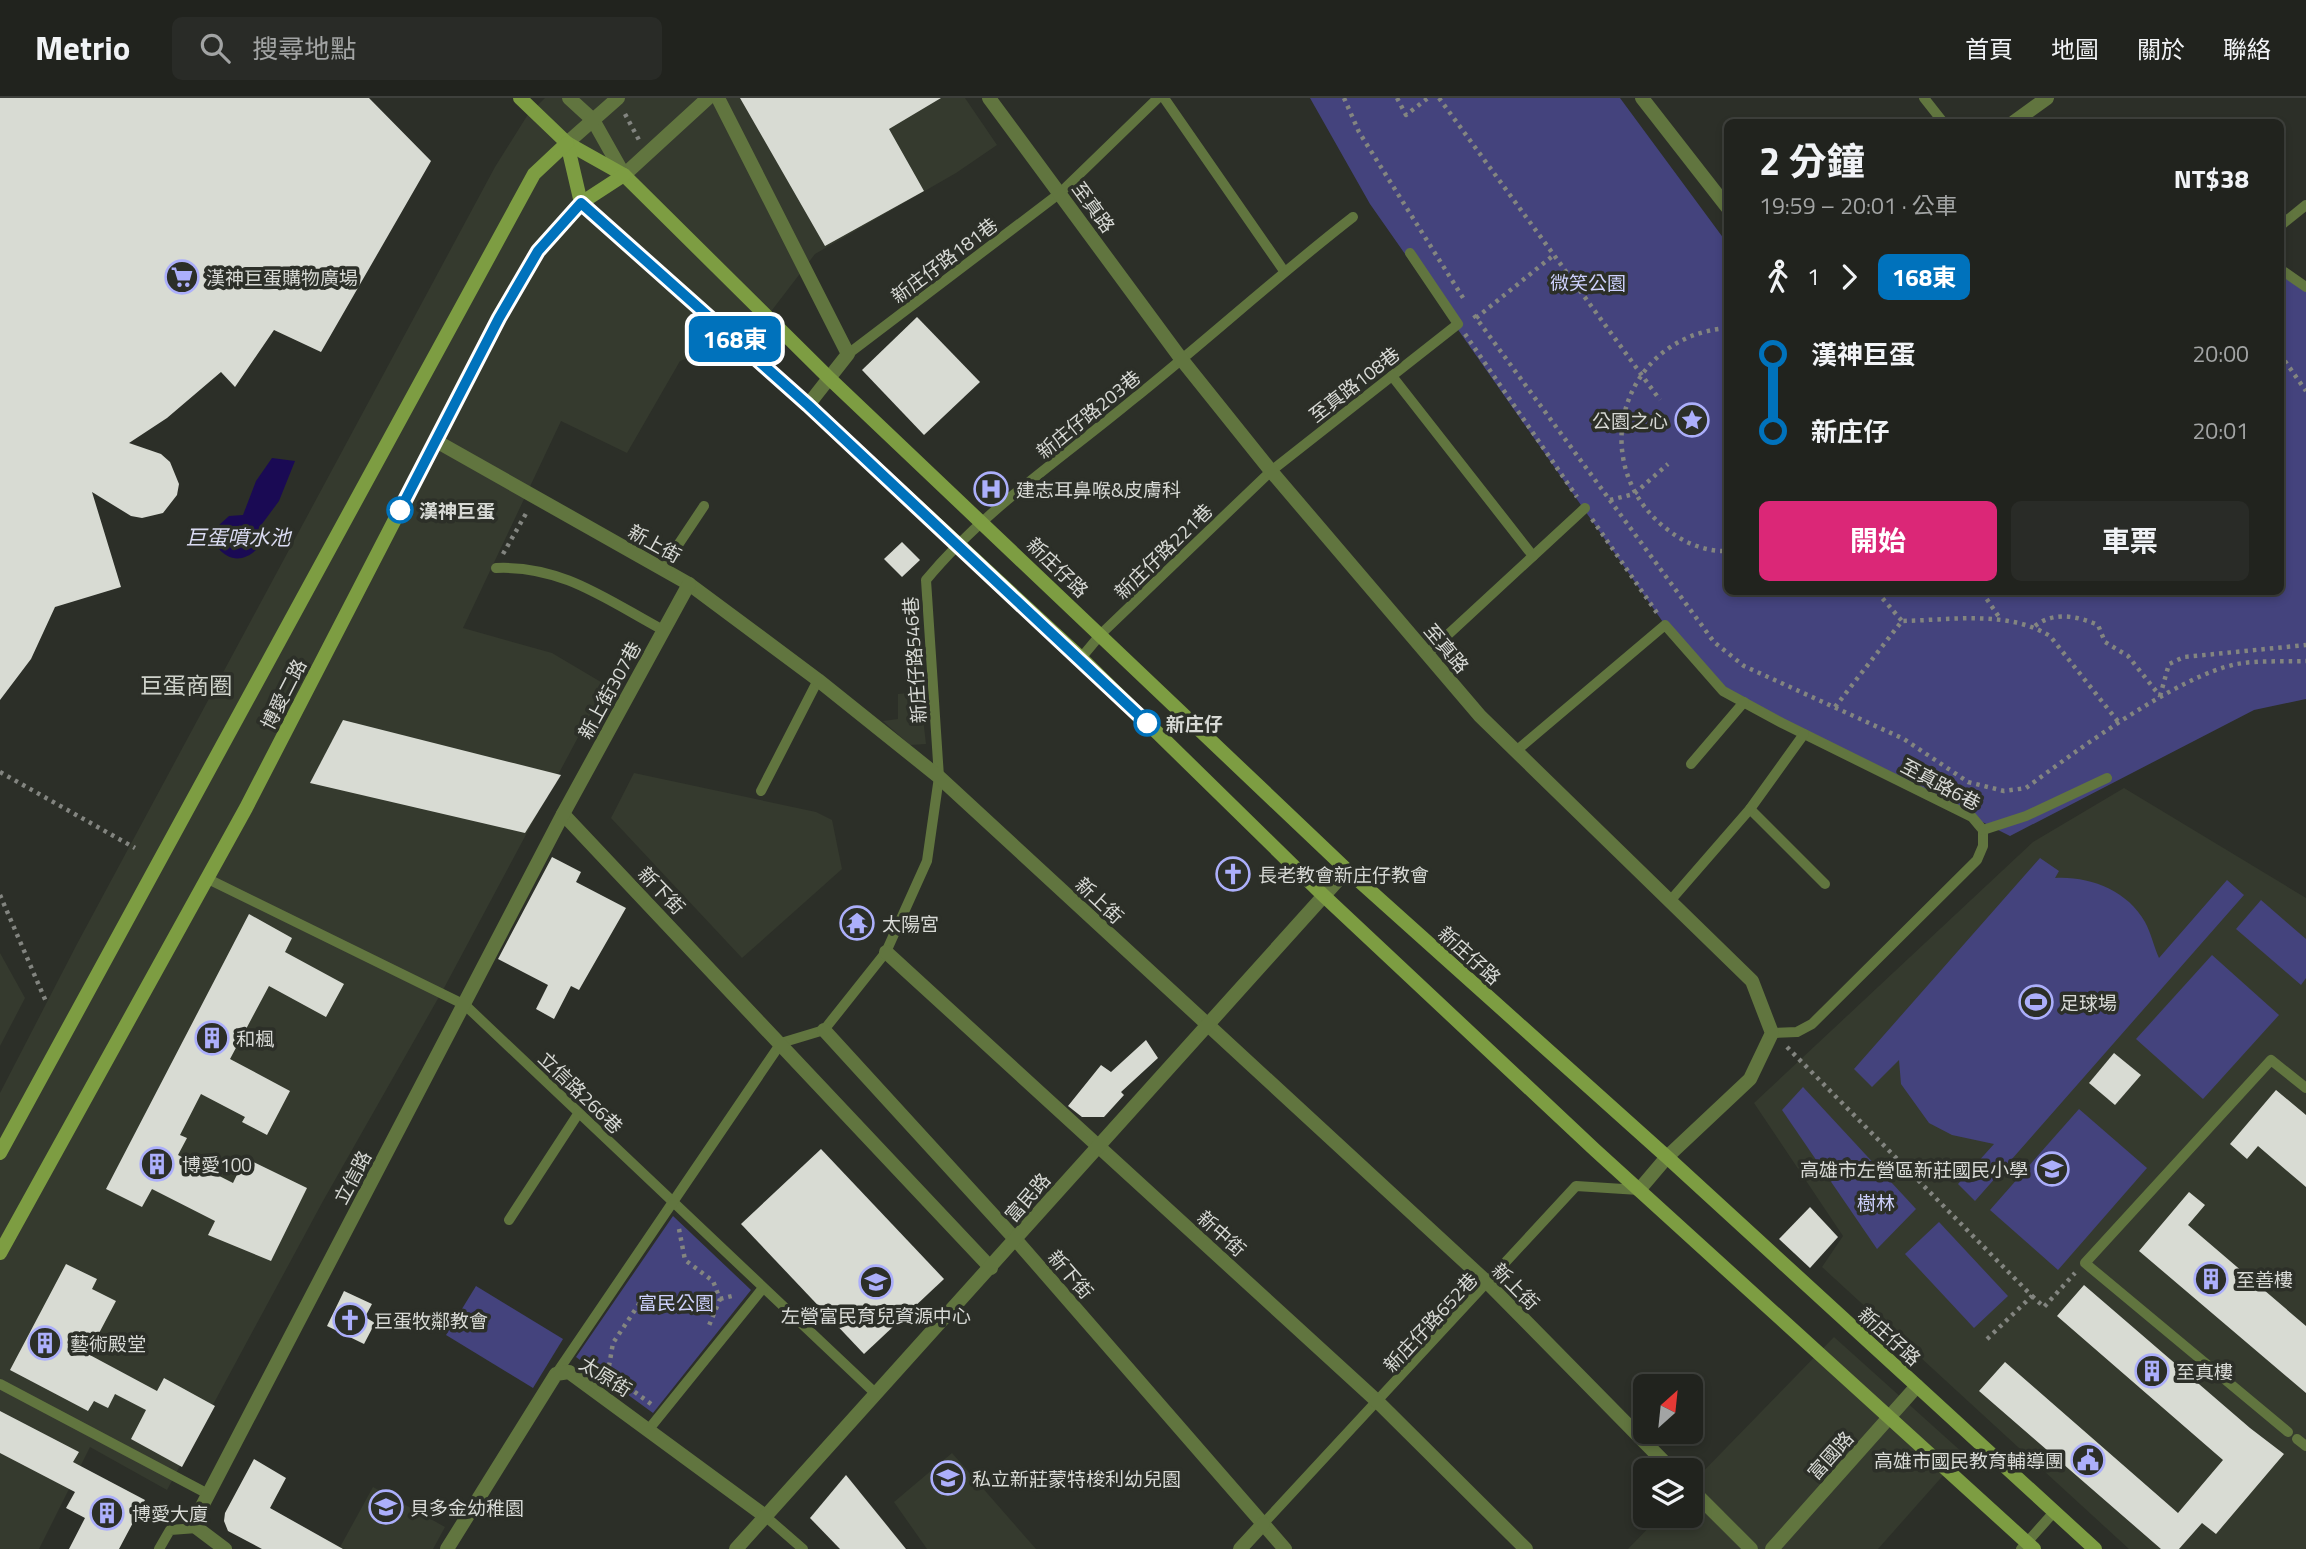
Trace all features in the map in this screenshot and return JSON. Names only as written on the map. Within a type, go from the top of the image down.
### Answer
[{"type":"street","name":"新庄仔路","points":[[520,98],[567,143],[624,175],[829,378],[1347,870],[1667,1157],[2095,1549]]},
{"type":"street","points":[[569,98],[593,120],[624,175],[708,98]]},
{"type":"street","points":[[617,98],[567,143],[581,203],[808,405],[1081,658],[1323,895],[1639,1190],[1891,1417],[2027,1547]]},
{"type":"street","points":[[718,98],[848,354],[808,405]]},
{"type":"street","name":"至真路","points":[[989,98],[1182,360],[1271,471],[1480,716],[1752,981],[1772,1033]]},
{"type":"street","points":[[1642,98],[1724,203]]},
{"type":"street","points":[[2018,119],[2046,98]]},
{"type":"street","name":"博愛二路","points":[[0,1153],[534,174],[567,143]]},
{"type":"street","name":"博愛二路","points":[[0,1253],[246,808],[499,318],[538,251],[581,203],[624,175]]},
{"type":"street","name":"新上街","points":[[436,441],[689,584],[818,680],[939,777],[1489,1284],[1660,1458]]},
{"type":"street","name":"新上街307巷","points":[[563,814],[689,584]]},
{"type":"street","name":"立信路","points":[[197,1528],[198,1512],[563,814]]},
{"type":"street","name":"新下街","points":[[563,814],[991,1268]]},
{"type":"street","name":"富民路","points":[[736,1549],[874,1392],[991,1268],[1097,1145],[1347,870]]},
{"type":"street","name":"新中街","points":[[886,952],[1378,1402],[1527,1549]]},
{"type":"street","name":"新下街","points":[[824,1030],[1016,1240],[1284,1549]]},
{"type":"street","points":[[1639,1190],[1667,1157],[1750,1079],[1772,1033]]},
{"type":"street","name":"太原街","points":[[447,1549],[556,1374],[569,1372],[765,1516]]},
{"type":"street","name":"富國路","points":[[1772,1549],[1917,1386]]},
{"type":"street","points":[[1703,1501],[1751,1549]]},
{"type":"street","points":[[1240,1549],[1263,1524]]},
{"type":"street","points":[[197,1528],[225,1549]]},
{"type":"lane","name":"新庄仔路181巷","points":[[848,354],[1060,193],[1158,98]]},
{"type":"lane","points":[[1164,98],[1284,271]]},
{"type":"lane","points":[[1924,98],[1941,119]]},
{"type":"lane","points":[[2284,223],[2306,205]]},
{"type":"lane","name":"新庄仔路203巷","points":[[983,522],[1182,360],[1284,271],[1353,217]]},
{"type":"lane","points":[[1410,253],[1458,324]]},
{"type":"lane","points":[[2284,272],[2306,288]]},
{"type":"lane","name":"至真路108巷","points":[[1271,471],[1458,324]]},
{"type":"lane","points":[[1392,376],[1533,556]]},
{"type":"lane","name":"新庄仔路221巷","points":[[1081,658],[1101,635],[1271,471]]},
{"type":"lane","points":[[662,569],[704,506]]},
{"type":"lane","points":[[1427,654],[1585,508]]},
{"type":"lane","name":"新庄仔路546巷","points":[[824,1030],[886,952],[927,861],[939,777],[926,580],[983,522]]},
{"type":"lane","points":[[496,568],[526,567],[548,572],[576,583],[663,630]]},
{"type":"lane","points":[[1516,751],[1665,625]]},
{"type":"lane","name":"至真路6巷","points":[[1665,625],[1723,691],[1972,817],[1983,830],[1983,846],[1978,860],[1812,1024],[1797,1032],[1772,1033]]},
{"type":"lane","points":[[761,790],[818,680]]},
{"type":"lane","points":[[1691,764],[1744,702]]},
{"type":"lane","points":[[1670,901],[1750,809],[1804,734]]},
{"type":"lane","points":[[1983,830],[2026,816],[2107,778]]},
{"type":"lane","points":[[1750,809],[1825,884]]},
{"type":"lane","name":"立信路266巷","points":[[206,878],[465,1004],[874,1392]]},
{"type":"lane","points":[[556,1374],[781,1044],[824,1030]]},
{"type":"lane","points":[[2306,1088],[2272,1060],[2085,1263],[2306,1446]]},
{"type":"lane","points":[[509,1220],[578,1114]]},
{"type":"lane","name":"新庄仔路652巷","points":[[1263,1524],[1489,1284],[1576,1186],[1639,1190]]},
{"type":"lane","points":[[649,1429],[763,1287]]},
{"type":"lane","points":[[0,1384],[208,1494]]},
{"type":"lane","points":[[2027,1547],[2054,1512]]},
{"type":"lane","points":[[765,1516],[803,1549]]},
{"type":"lane","points":[[159,1549],[170,1530],[197,1528]]},
{"type":"path","points":[[617,98],[647,154]]},
{"type":"path","points":[[1344,98],[1359,132],[1476,318],[1727,655],[1744,666],[1904,739],[1968,782],[2004,791],[2026,788],[2160,697],[2210,673],[2237,664],[2306,661]]},
{"type":"path","points":[[1397,98],[1406,115],[1428,98]]},
{"type":"path","points":[[1439,98],[1660,400]]},
{"type":"path","points":[[1476,318],[1555,254]]},
{"type":"path","points":[[1458,324],[1665,625]]},
{"type":"path","points":[[1724,328],[1683,339],[1659,355],[1640,376],[1626,403],[1620,434],[1623,464],[1634,494],[1656,521],[1684,541],[1724,550]]},
{"type":"path","points":[[2284,360],[2306,391]]},
{"type":"path","points":[[1610,500],[1634,494],[1668,464]]},
{"type":"path","points":[[496,568],[536,497]]},
{"type":"path","points":[[1880,595],[1902,621],[2001,620],[2035,626],[2050,636],[2120,724]]},
{"type":"path","points":[[1984,595],[2001,620]]},
{"type":"path","points":[[2035,626],[2045,618],[2076,616],[2098,625],[2105,642],[2128,656],[2160,697]]},
{"type":"path","points":[[1835,707],[1902,621]]},
{"type":"path","points":[[2160,697],[2169,664],[2184,657],[2306,645]]},
{"type":"path","points":[[0,772],[135,848]]},
{"type":"path","points":[[0,895],[47,1004]]},
{"type":"path","points":[[1772,1033],[2044,1307],[2085,1263]]},
{"type":"path","points":[[674,1204],[685,1260],[713,1281],[720,1299],[700,1339]]},
{"type":"path","points":[[661,1293],[643,1298],[613,1343],[608,1372],[653,1405],[661,1395]]},
{"type":"path","points":[[1984,1341],[2032,1296]]},
{"type":"shaded area","points":[[545,98],[965,98],[997,145],[956,173],[815,254],[753,335],[680,361],[627,453],[561,421],[463,628],[552,653],[606,685],[444,988],[323,1201],[167,1490],[90,1447],[39,1549],[0,1549],[0,1093],[77,944],[495,167],[527,116]]},
{"type":"shaded area","points":[[920,692],[926,744],[910,745],[883,721],[898,719],[898,694]]},
{"type":"shaded area","points":[[634,773],[816,812],[832,820],[842,869],[742,958],[611,818]]},
{"type":"shaded area","name":"高雄市左營區新莊國民小學","points":[[2124,788],[2306,898],[2306,1549],[2129,1549],[1822,1267],[1843,1236],[1754,1103],[2033,842]]},
{"type":"shaded area","points":[[0,953],[25,998],[0,1046]]},
{"type":"shaded area","points":[[1834,1337],[1963,1453],[1878,1549],[1628,1549],[1648,1528],[1703,1528],[1703,1472]]},
{"type":"shaded area","name":"私立新莊蒙特梭利幼兒園","points":[[952,1453],[1036,1549],[927,1549],[894,1502]]},
{"type":"shaded area","name":"貝多金幼稚園","points":[[373,1487],[445,1527],[433,1549],[339,1549]]},
{"type":"green space","name":"微笑公園","points":[[1310,98],[1620,98],[1724,239],[1724,595],[2284,595],[2284,273],[2306,289],[2306,699],[2254,710],[2010,836],[1723,691],[1665,625],[1370,204]]},
{"type":"green space","points":[[2040,858],[2059,871],[2055,878],[2094,883],[2118,893],[2128,901],[2145,922],[2159,958],[2227,880],[2244,895],[1975,1201],[1958,1184],[1994,1144],[1952,1135],[1929,1123],[1901,1084],[1899,1060],[1872,1087],[1854,1069]]},
{"type":"green space","points":[[2261,900],[2306,939],[2306,978],[2301,985],[2236,929]]},
{"type":"green space","points":[[2212,955],[2279,1015],[2203,1099],[2136,1039]]},
{"type":"green space","name":"樹林","points":[[1803,1087],[1916,1209],[1877,1249],[1782,1110]]},
{"type":"green space","points":[[2079,1109],[2147,1168],[2058,1270],[1990,1210]]},
{"type":"green space","name":"富民公園","points":[[673,1216],[751,1290],[653,1413],[576,1357]]},
{"type":"green space","points":[[1939,1222],[2008,1296],[1974,1328],[1905,1254]]},
{"type":"green space","points":[[476,1286],[563,1339],[533,1388],[446,1335]]},
{"type":"water","name":"巨蛋噴水池","points":[[272,458],[295,461],[279,501],[259,528],[256,550],[246,557],[231,558],[218,548],[218,526],[229,516],[243,515],[256,481]]},
{"type":"building","name":"漢神巨蛋購物廣場","points":[[0,98],[369,98],[431,161],[321,352],[274,330],[235,387],[221,372],[167,418],[129,443],[161,454],[170,462],[179,484],[177,495],[163,513],[142,518],[131,516],[92,492],[121,587],[55,607],[31,659],[0,700]]},
{"type":"building","points":[[740,98],[941,98],[889,129],[924,191],[825,246]]},
{"type":"building","points":[[917,317],[980,382],[924,435],[862,370]]},
{"type":"building","points":[[902,542],[920,560],[902,577],[884,559]]},
{"type":"building","points":[[343,720],[561,775],[525,833],[310,783]]},
{"type":"building","points":[[552,857],[581,872],[576,882],[626,908],[579,990],[571,986],[554,1019],[536,1009],[548,985],[498,959]]},
{"type":"building","points":[[249,914],[292,938],[285,952],[344,984],[326,1017],[269,986],[230,1059],[290,1091],[267,1135],[242,1122],[245,1117],[201,1094],[180,1135],[187,1138],[178,1155],[233,1183],[245,1158],[307,1188],[271,1261],[208,1235],[215,1221],[152,1189],[142,1207],[106,1189]]},
{"type":"building","points":[[1146,1040],[1158,1058],[1121,1092],[1124,1095],[1104,1117],[1082,1117],[1068,1106],[1101,1065],[1111,1072]]},
{"type":"building","points":[[2114,1053],[2141,1075],[2115,1105],[2089,1083]]},
{"type":"building","points":[[2276,1090],[2306,1115],[2306,1187],[2258,1146],[2247,1159],[2230,1144]]},
{"type":"building","points":[[821,1149],[944,1279],[864,1354],[741,1224]]},
{"type":"building","name":"至善樓","points":[[2189,1192],[2205,1205],[2188,1225],[2306,1326],[2306,1393],[2139,1251]]},
{"type":"building","points":[[1810,1207],[1838,1237],[1810,1268],[1779,1239]]},
{"type":"building","name":"藝術殿堂","points":[[66,1264],[97,1279],[92,1289],[116,1301],[88,1354],[157,1391],[164,1378],[215,1406],[182,1467],[131,1439],[146,1410],[115,1394],[108,1408],[94,1401],[88,1411],[10,1370]]},
{"type":"building","points":[[2084,1285],[2284,1454],[2216,1534],[2202,1523],[2179,1549],[2161,1549],[1979,1391],[2005,1362],[2178,1513],[2223,1460],[2057,1316]]},
{"type":"building","name":"巨蛋牧鄰教會","points":[[344,1291],[372,1304],[365,1317],[375,1323],[364,1344],[327,1326]]},
{"type":"building","points":[[0,1411],[79,1452],[73,1462],[145,1500],[119,1549],[69,1549],[85,1518],[66,1508],[75,1492],[0,1453]]},
{"type":"building","points":[[254,1459],[286,1478],[270,1508],[343,1549],[262,1549],[228,1531],[224,1521],[225,1513]]},
{"type":"building","points":[[846,1475],[906,1549],[840,1549],[810,1518]]},
{"type":"bus line","name":"168東","points":[[400,510],[499,318],[538,251],[581,203],[626,240],[808,405],[1147,723]]},
{"type":"place","name":"漢神巨蛋購物廣場","points":[[182,277]]},
{"type":"place","name":"公園之心","points":[[1692,420]]},
{"type":"place","name":"建志耳鼻喉&皮膚科","points":[[991,489]]},
{"type":"place","name":"漢神巨蛋","points":[[400,510]]},
{"type":"place","name":"新庄仔","points":[[1147,723]]},
{"type":"place","name":"長老教會新庄仔教會","points":[[1233,874]]},
{"type":"place","name":"太陽宮","points":[[857,923]]},
{"type":"place","name":"足球場","points":[[2036,1002]]},
{"type":"place","name":"和楓","points":[[212,1038]]},
{"type":"place","name":"博愛100","points":[[157,1164]]},
{"type":"place","name":"高雄市左營區新莊國民小學","points":[[2052,1169]]},
{"type":"place","name":"至善樓","points":[[2211,1279]]},
{"type":"place","name":"左營富民育兒資源中心","points":[[876,1282]]},
{"type":"place","name":"巨蛋牧鄰教會","points":[[350,1320]]},
{"type":"place","name":"藝術殿堂","points":[[45,1343]]},
{"type":"place","name":"至真樓","points":[[2152,1371]]},
{"type":"place","name":"高雄市國民教育輔導團","points":[[2088,1460]]},
{"type":"place","name":"私立新莊蒙特梭利幼兒園","points":[[948,1478]]},
{"type":"place","name":"貝多金幼稚園","points":[[386,1507]]},
{"type":"place","name":"博愛大廈","points":[[107,1513]]},
{"type":"district","name":"巨蛋商圈","points":[[186,685]]}]
